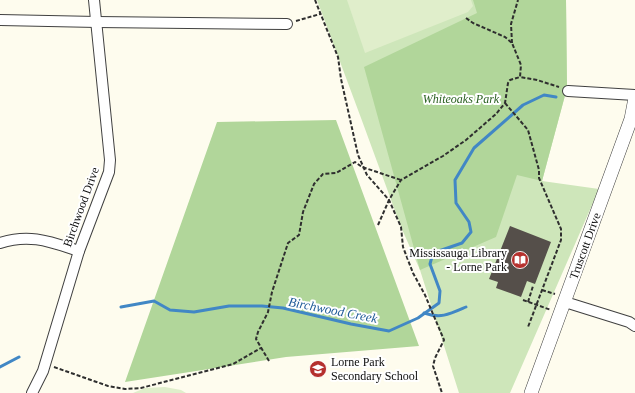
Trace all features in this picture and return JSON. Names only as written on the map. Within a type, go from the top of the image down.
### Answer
[{"type":"street","name":"Birchwood Drive","points":[[32,393],[45,364],[79,252],[109,172],[110,160],[94,0]]},
{"type":"street","points":[[0,20],[287,24]]},
{"type":"street","points":[[568,91],[635,95]]},
{"type":"street","name":"Truscott Drive","points":[[531,393],[561,304],[631,119],[635,98]]},
{"type":"street","points":[[0,243],[27,238],[43,240],[79,252]]},
{"type":"street","points":[[561,304],[629,322],[635,326]]},
{"type":"path","points":[[315,0],[338,57],[351,127],[362,167],[389,200],[401,227],[405,253],[413,273],[425,294],[444,340],[435,358],[433,366],[442,393]]},
{"type":"path","points":[[518,0],[511,24],[512,43],[521,65],[520,76]]},
{"type":"path","points":[[287,24],[320,14]]},
{"type":"path","points":[[466,18],[473,23],[506,37],[512,43]]},
{"type":"path","points":[[378,226],[389,200],[402,180],[443,156],[466,140],[496,114],[506,103],[508,84],[510,80],[520,76],[537,80],[568,91]]},
{"type":"path","points":[[506,103],[528,130],[540,178],[561,229],[561,240],[528,327]]},
{"type":"path","points":[[269,361],[256,339],[268,312],[272,292],[283,256],[288,243],[298,235],[303,212],[314,184],[322,174],[336,172],[355,162],[362,167],[402,180]]},
{"type":"path","points":[[528,302],[533,286]]},
{"type":"path","points":[[542,290],[561,304]]},
{"type":"path","points":[[524,300],[536,305],[561,304]]},
{"type":"path","points":[[45,364],[108,386],[126,389],[142,388],[233,364],[261,348]]},
{"type":"green space","name":"Whiteoaks Park","points":[[317,0],[566,0],[567,88],[542,181],[599,189],[510,393],[459,393],[420,270],[401,227]]},
{"type":"green space","points":[[347,0],[471,0],[473,6],[468,12],[365,53]]},
{"type":"green space","points":[[473,0],[566,0],[567,88],[542,181],[517,175],[496,237],[420,270],[364,67],[477,13]]},
{"type":"green space","points":[[336,120],[419,346],[286,357],[125,382],[217,122]]},
{"type":"green space","points":[[165,387],[181,390],[186,393],[133,393],[145,388]]},
{"type":"building","name":"Mississauga Library - Lorne Park","points":[[510,226],[551,242],[535,284],[527,281],[521,297],[496,288],[498,282],[489,279]]},
{"type":"waterway","name":"Birchwood Creek","points":[[121,307],[154,301],[170,310],[194,312],[229,306],[262,306],[283,308],[351,324],[389,331],[418,318],[439,303],[440,291],[430,264],[433,253],[462,243],[471,232],[469,222],[456,203],[455,180],[474,148],[523,105],[544,95],[556,97]]},
{"type":"waterway","points":[[424,313],[441,316],[466,307]]},
{"type":"waterway","name":"Birchwood Creek","points":[[0,367],[19,357]]},
{"type":"place","name":"Mississauga Library - Lorne Park","points":[[520,260]]},
{"type":"place","name":"Lorne Park Secondary School","points":[[318,369]]}]
